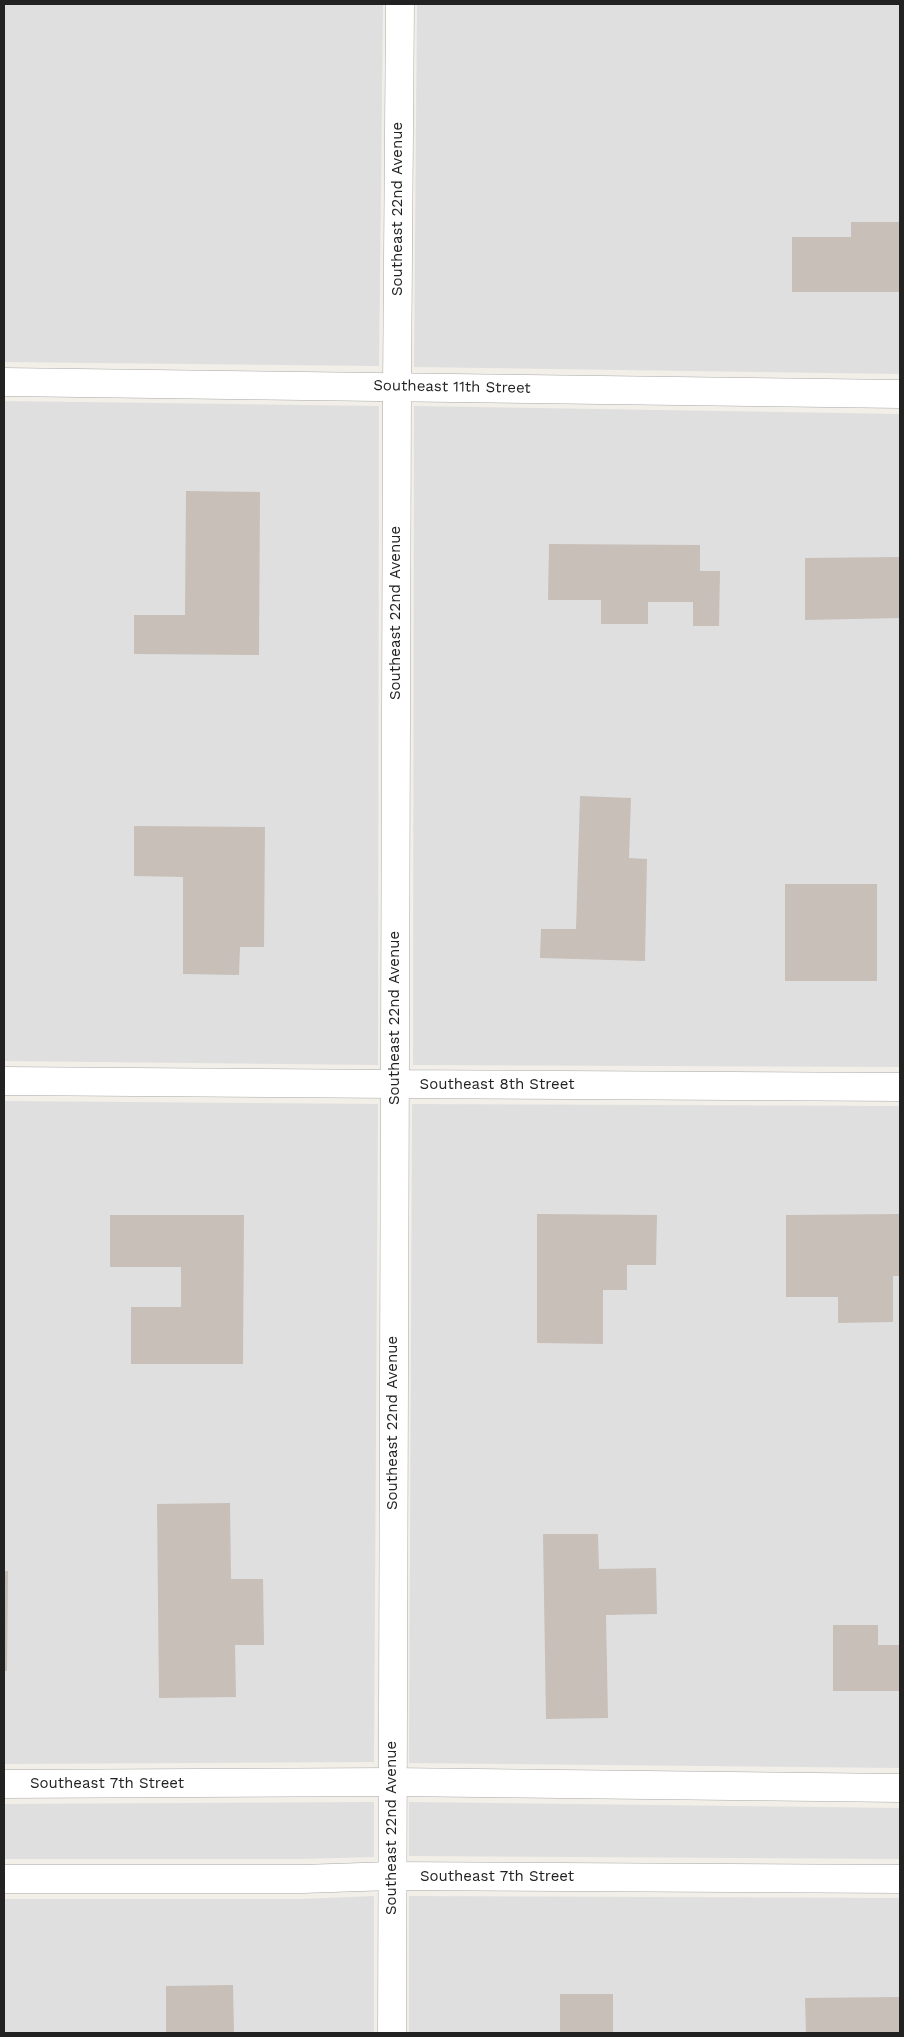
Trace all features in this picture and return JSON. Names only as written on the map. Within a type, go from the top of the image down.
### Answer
[{"type":"street","name":"Southeast 22nd Avenue","points":[[392,2033],[400,4]]},
{"type":"street","name":"Southeast 11th Street","points":[[4,382],[900,394]]},
{"type":"street","name":"Southeast 8th Street","points":[[4,1081],[900,1087]]},
{"type":"street","name":"Southeast 7th Street","points":[[4,1784],[392,1782],[900,1788]]},
{"type":"street","name":"Southeast 7th Street","points":[[4,1879],[302,1879],[392,1876],[900,1879]]},
{"type":"shaded area","points":[[4,4],[383,4],[379,366],[4,362]]},
{"type":"shaded area","points":[[417,4],[900,4],[900,374],[414,367]]},
{"type":"shaded area","points":[[4,401],[379,406],[378,1065],[4,1061]]},
{"type":"shaded area","points":[[414,406],[900,414],[900,1067],[413,1065]]},
{"type":"shaded area","points":[[4,1101],[378,1104],[374,1762],[4,1764]]},
{"type":"shaded area","points":[[412,1104],[900,1106],[900,1768],[409,1763]]},
{"type":"shaded area","points":[[374,1802],[374,1857],[302,1859],[4,1859],[4,1804]]},
{"type":"shaded area","points":[[409,1802],[900,1808],[900,1859],[409,1856]]},
{"type":"shaded area","points":[[374,1896],[374,2033],[4,2033],[4,1899],[302,1899]]},
{"type":"shaded area","points":[[409,1896],[900,1898],[900,2033],[409,2033]]},
{"type":"building","points":[[851,222],[900,222],[900,292],[792,292],[792,237],[851,237]]},
{"type":"building","points":[[186,491],[260,492],[259,655],[134,654],[134,615],[185,615]]},
{"type":"building","points":[[549,544],[700,545],[700,571],[720,571],[719,626],[693,626],[693,602],[648,602],[648,624],[601,624],[601,600],[548,600]]},
{"type":"building","points":[[900,557],[900,618],[805,620],[805,558]]},
{"type":"building","points":[[580,796],[631,798],[629,858],[647,859],[645,961],[540,958],[541,929],[576,929]]},
{"type":"building","points":[[134,826],[265,827],[264,947],[240,947],[239,975],[183,974],[183,877],[134,876]]},
{"type":"building","points":[[785,884],[877,884],[877,981],[785,981]]},
{"type":"building","points":[[537,1214],[657,1215],[656,1265],[627,1265],[627,1290],[603,1290],[603,1344],[537,1343]]},
{"type":"building","points":[[900,1214],[900,1276],[893,1276],[893,1322],[838,1323],[838,1297],[786,1297],[786,1215]]},
{"type":"building","points":[[110,1215],[244,1215],[243,1364],[131,1364],[131,1307],[181,1307],[181,1267],[110,1267]]},
{"type":"building","points":[[230,1503],[231,1579],[263,1579],[264,1645],[235,1645],[236,1697],[159,1698],[157,1504]]},
{"type":"building","points":[[543,1534],[598,1534],[599,1569],[656,1568],[657,1614],[606,1615],[608,1718],[546,1719]]},
{"type":"building","points":[[4,1571],[8,1571],[7,1671],[4,1671]]},
{"type":"building","points":[[833,1625],[878,1625],[878,1645],[900,1645],[900,1691],[833,1691]]},
{"type":"building","points":[[233,1985],[234,2033],[166,2033],[166,1986]]},
{"type":"building","points":[[560,1994],[613,1994],[613,2033],[560,2033]]},
{"type":"building","points":[[900,1997],[900,2033],[806,2033],[805,1998]]}]
